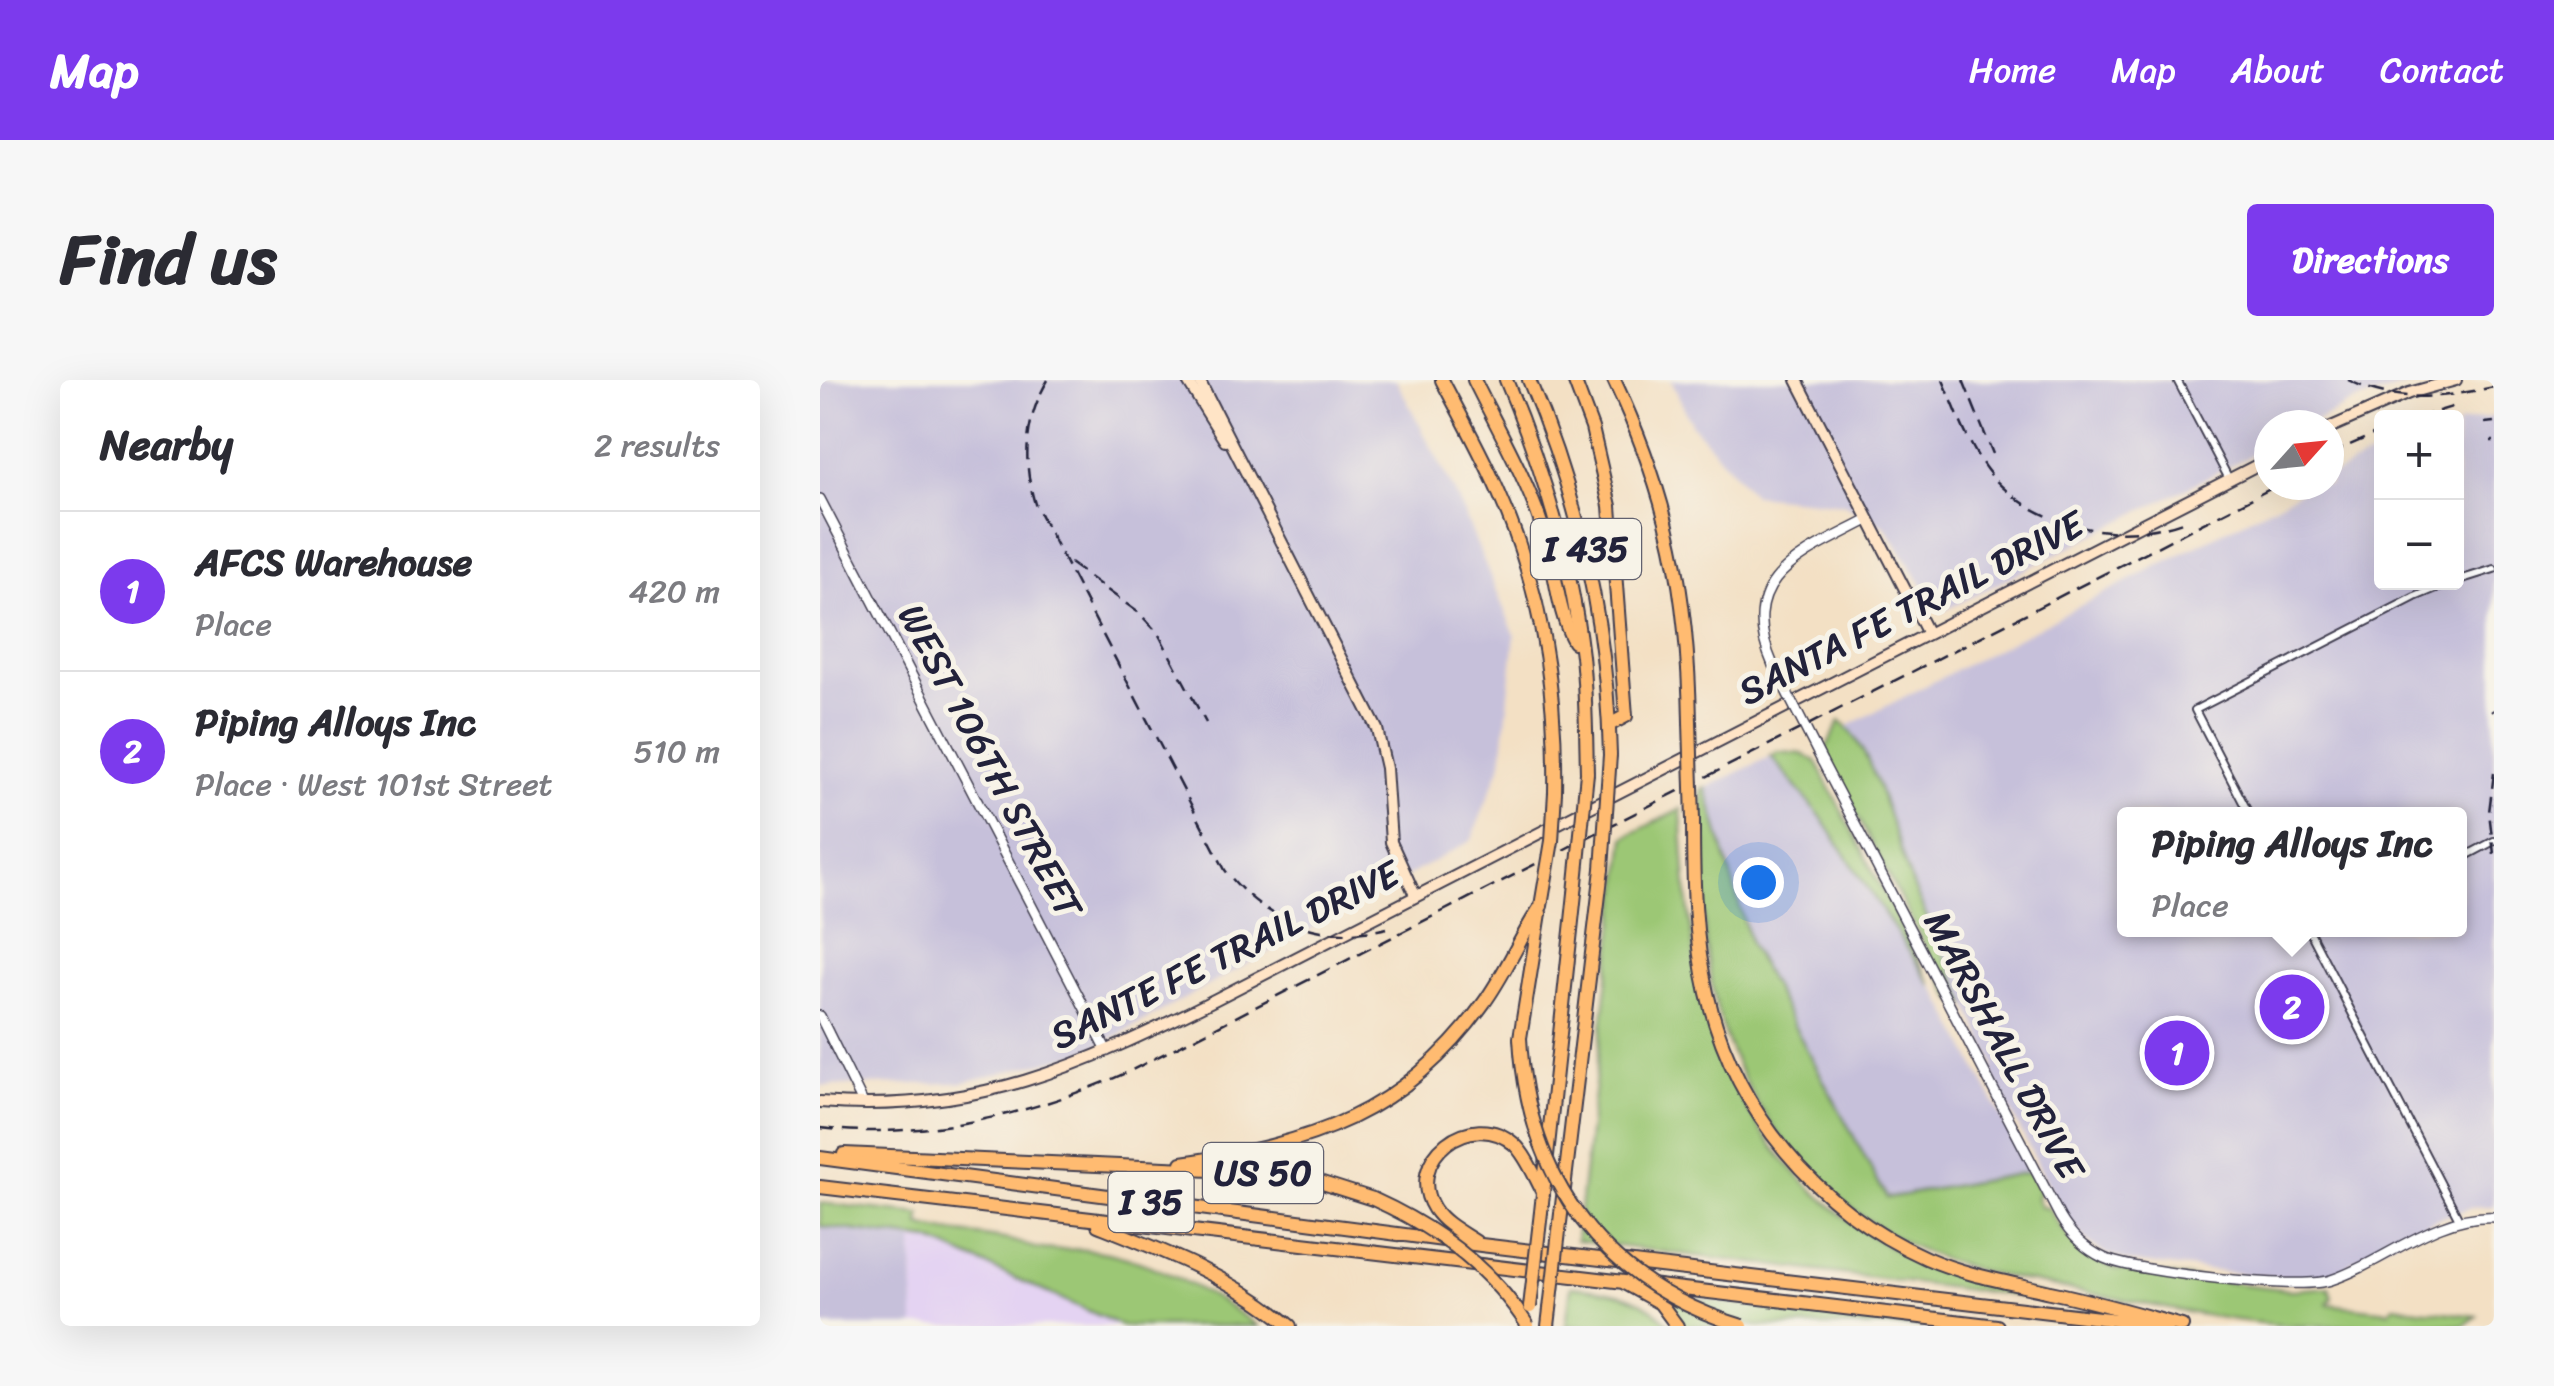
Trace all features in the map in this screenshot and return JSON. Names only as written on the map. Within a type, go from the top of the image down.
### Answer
[{"type":"highway","points":[[1442,380],[1500,495],[1531,580],[1552,686],[1552,841],[1520,1038],[1524,1087],[1539,1145],[1558,1185],[1580,1218],[1628,1268],[1662,1292],[1701,1312],[1742,1326]]},
{"type":"highway","points":[[1474,380],[1536,508],[1556,570],[1566,627],[1582,655]]},
{"type":"highway","name":"I 435","points":[[1506,380],[1550,506],[1582,655],[1587,773],[1528,1326]]},
{"type":"highway","name":"I 435","points":[[1529,380],[1582,530],[1603,644],[1610,754],[1602,869],[1548,1326]]},
{"type":"highway","points":[[1574,380],[1599,452],[1610,506],[1626,716],[1609,725]]},
{"type":"highway","points":[[1614,380],[1648,457],[1674,544],[1688,648],[1698,942],[1718,1034],[1756,1112],[1807,1176],[1872,1228],[1925,1258],[1968,1273],[2182,1326]]},
{"type":"highway","points":[[1150,1167],[1288,1144],[1345,1122],[1390,1096],[1461,1032],[1501,977],[1542,906]]},
{"type":"highway","points":[[1481,1245],[1443,1219],[1430,1200],[1427,1176],[1442,1146],[1454,1137],[1475,1131],[1504,1137],[1520,1151],[1543,1192]]},
{"type":"highway","name":"US 50","points":[[820,1155],[1150,1167],[1285,1175],[1328,1184],[1373,1199],[1416,1220],[1462,1253],[1500,1288],[1528,1326]]},
{"type":"highway","name":"I 35","points":[[820,1155],[1481,1245],[2168,1326]]},
{"type":"highway","name":"I 35","points":[[820,1187],[1997,1326]]},
{"type":"highway","points":[[1080,1218],[1200,1268],[1246,1294],[1290,1326]]},
{"type":"highway","points":[[1621,1282],[1660,1303],[1677,1326]]},
{"type":"main road","points":[[1188,380],[1237,458]]},
{"type":"main road","points":[[1199,380],[1377,728],[1386,768],[1391,842],[1415,895]]},
{"type":"main road","points":[[1797,380],[1927,632]]},
{"type":"main road","points":[[2344,421],[2430,383],[2456,380]]},
{"type":"main road","name":"SANTA FE TRAIL DRIVE","points":[[1581,812],[2254,466]]},
{"type":"main road","name":"SANTE FE TRAIL DRIVE","points":[[820,1102],[936,1100],[998,1090],[1062,1070],[1208,1003],[1581,812]]},
{"type":"street","points":[[2177,380],[2230,479]]},
{"type":"street","name":"WEST 106TH STREET","points":[[820,499],[1107,1051]]},
{"type":"street","name":"MARSHALL DRIVE","points":[[1868,520],[1799,556],[1774,580],[1765,599],[1761,626],[1772,666],[2068,1230],[2093,1252],[2134,1266],[2305,1285],[2332,1280],[2435,1230],[2494,1217]]},
{"type":"street","points":[[2464,579],[2494,569]]},
{"type":"street","points":[[2245,807],[2195,710],[2433,590]]},
{"type":"street","points":[[2467,855],[2494,841]]},
{"type":"street","points":[[2313,937],[2461,1222]]},
{"type":"street","points":[[820,1016],[864,1103]]},
{"type":"shaded area","points":[[820,380],[1396,380],[1455,492],[1515,635],[1502,762],[1471,841],[1089,1051],[961,1083],[820,1086]]},
{"type":"shaded area","points":[[1671,380],[2427,380],[2338,410],[2254,410],[2254,454],[1940,613],[1884,525],[1843,504],[1753,495],[1692,425]]},
{"type":"shaded area","points":[[2494,416],[2494,1207],[2471,1208],[2437,1219],[2341,1271],[2310,1281],[2130,1262],[2106,1254],[2086,1241],[2063,1214],[1992,1074],[1994,1064],[1912,882],[1872,772],[1848,726],[2284,500],[2344,500],[2344,469],[2374,454],[2374,590],[2464,590],[2464,422]]},
{"type":"shaded area","points":[[1771,756],[1821,817],[1939,995],[2030,1172],[1887,1198],[1751,946],[1706,788]]},
{"type":"shaded area","points":[[820,1226],[913,1239],[914,1326],[820,1326]]},
{"type":"shaded area","points":[[913,1239],[930,1240],[1122,1326],[914,1326]]},
{"type":"green space","points":[[1840,721],[1852,733],[1873,772],[1912,883],[1967,1004],[1953,1000],[1824,752]]},
{"type":"green space","points":[[1779,752],[1802,754],[1816,761],[1932,986],[1821,817],[1771,756]]},
{"type":"green space","points":[[1706,788],[1751,946],[1887,1198],[2030,1172],[2040,1191],[2037,1198],[2041,1207],[2049,1208],[2086,1253],[2117,1269],[2291,1290],[2329,1287],[2332,1298],[2327,1304],[2389,1311],[2394,1306],[2477,1316],[2463,1326],[2297,1326],[2213,1317],[1988,1272],[1926,1252],[1878,1227],[1825,1186],[1781,1137],[1761,1110],[1731,1051],[1712,988],[1707,955],[1702,856],[1702,790]]},
{"type":"green space","points":[[1681,809],[1689,916],[1708,1016],[1725,1064],[1748,1109],[1778,1152],[1827,1203],[1890,1247],[1917,1260],[2050,1297],[2049,1300],[1576,1241],[1625,837]]},
{"type":"green space","points":[[820,1203],[921,1214],[920,1225],[930,1228],[1048,1250],[1088,1250],[1132,1259],[1199,1289],[1258,1326],[1122,1326],[930,1240],[820,1226]]},
{"type":"green space","points":[[1571,1286],[1637,1300],[1670,1326],[1566,1326]]},
{"type":"green space","points":[[1680,1297],[1924,1326],[1756,1326],[1734,1320],[1732,1326],[1682,1326],[1665,1300]]},
{"type":"railway","points":[[1048,380],[1034,409],[1028,440],[1028,472],[1035,504],[1225,870],[1258,903],[1297,924],[1340,933],[1387,928]]},
{"type":"railway","points":[[1943,380],[1980,460],[2005,490],[2027,505],[2051,518],[2103,531],[2157,529],[2182,522]]},
{"type":"railway","points":[[1963,380],[1993,454]]},
{"type":"railway","points":[[2348,380],[2384,393],[2420,397],[2494,387]]},
{"type":"railway","points":[[2442,410],[2455,406]]},
{"type":"railway","points":[[2485,423],[2494,422]]},
{"type":"railway","points":[[2344,447],[2374,434]]},
{"type":"railway","points":[[820,1128],[899,1130],[976,1121],[1052,1101],[1126,1073],[2254,497]]},
{"type":"railway","points":[[1070,563],[1139,613],[1158,633],[1206,723]]},
{"type":"railway","points":[[2494,773],[2489,812],[2494,854]]},
{"type":"place","name":"Piping Alloys Inc","points":[[2292,1007]]},
{"type":"place","name":"AFCS Warehouse","points":[[2177,1053]]}]
